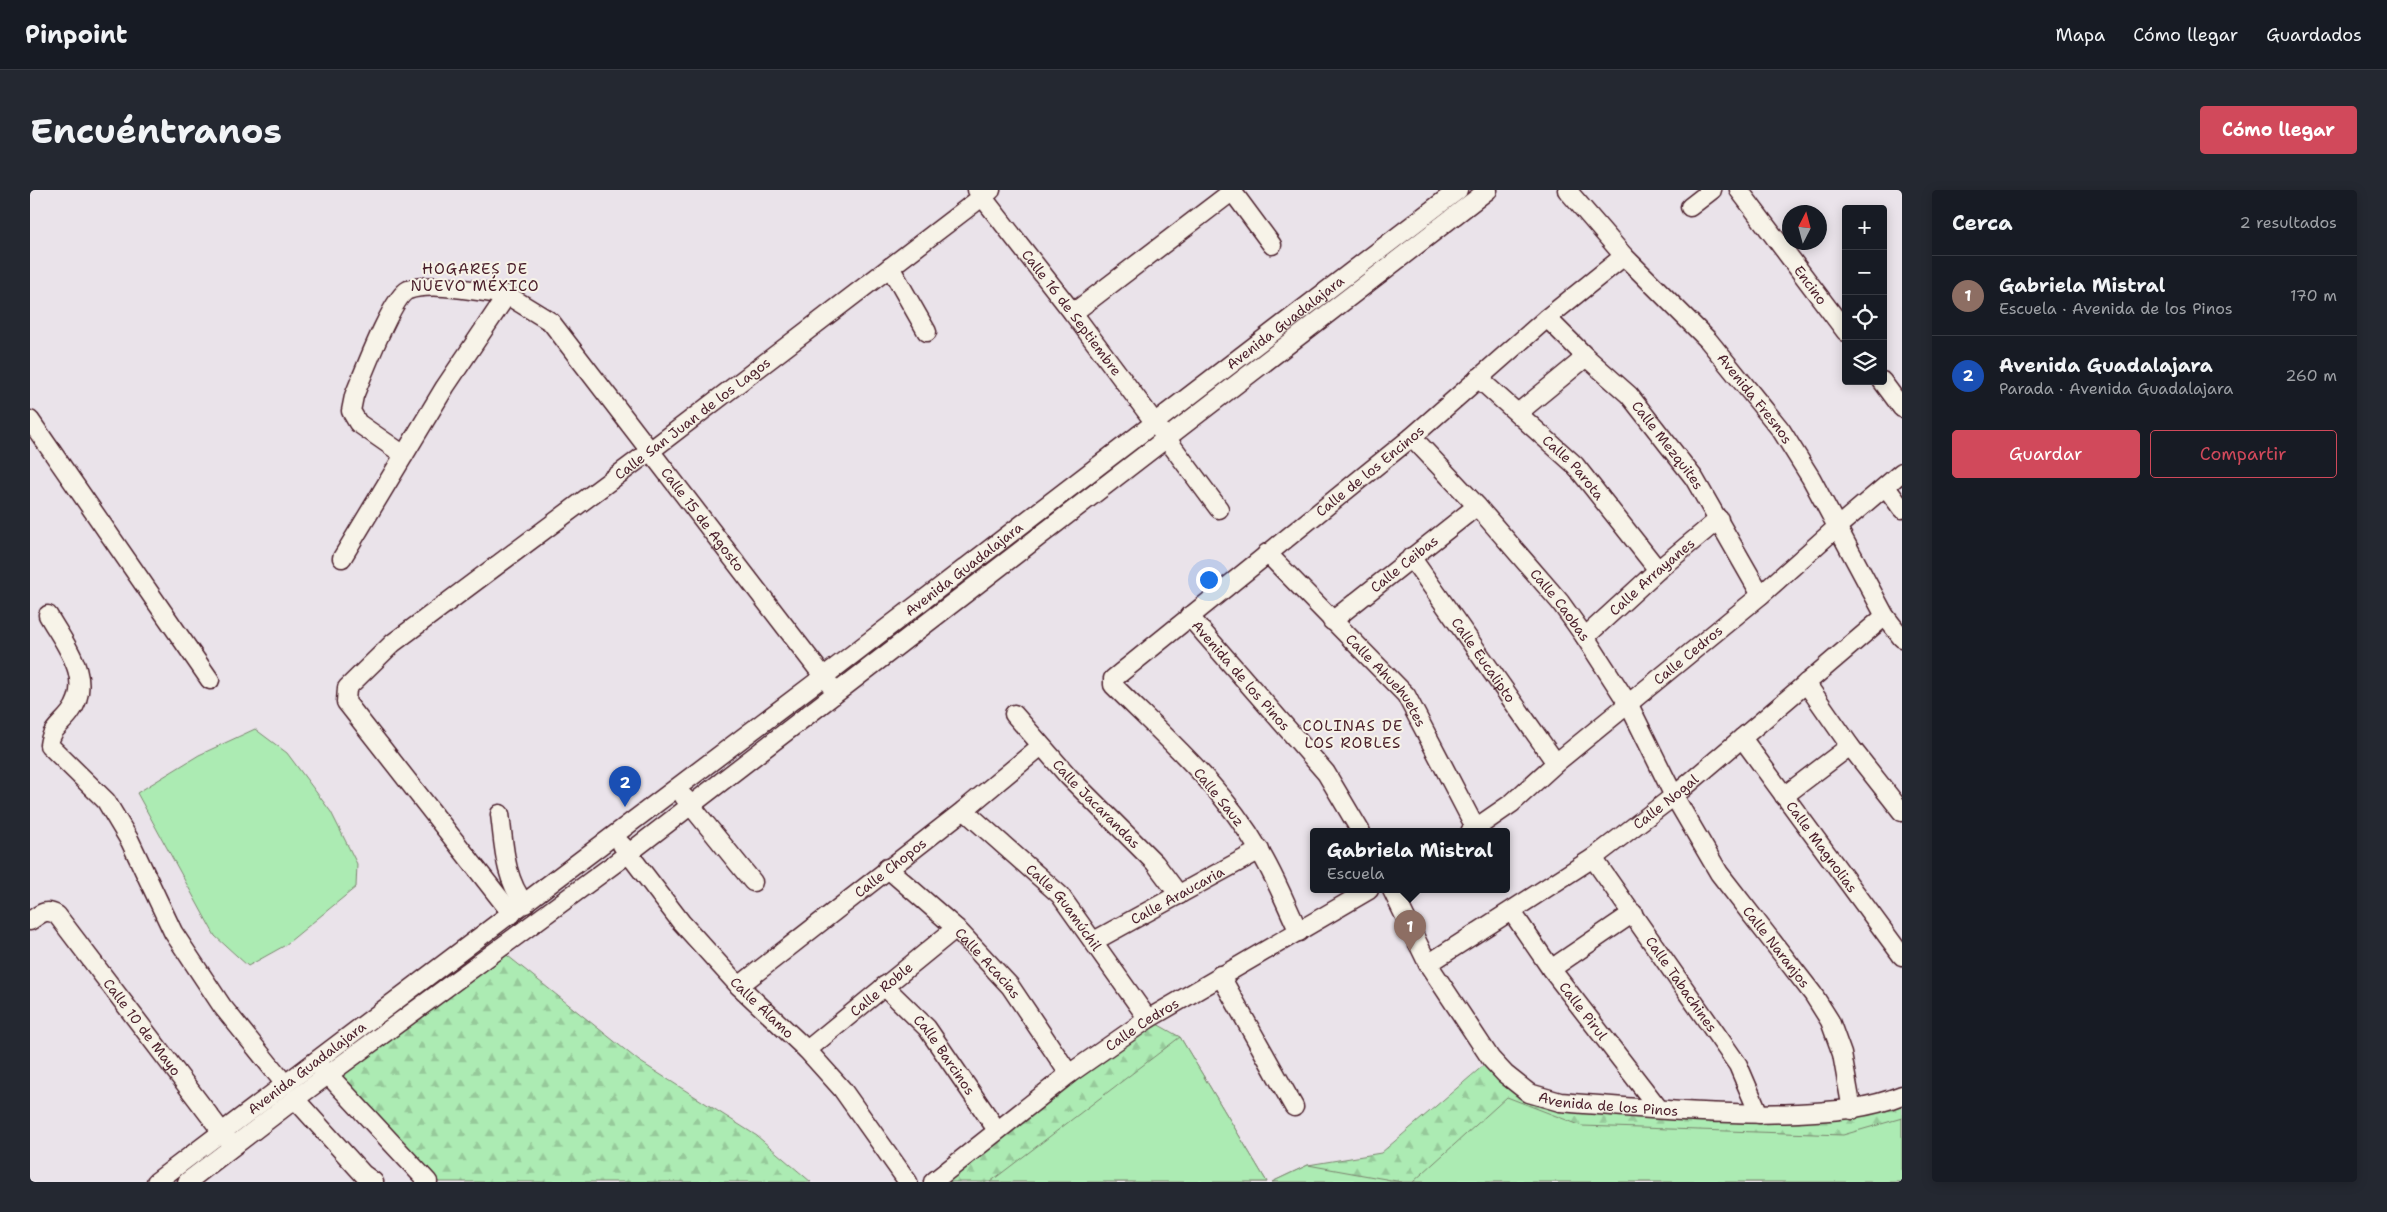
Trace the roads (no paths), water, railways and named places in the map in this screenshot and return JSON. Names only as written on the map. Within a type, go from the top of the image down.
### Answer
[{"type":"street","name":"Avenida Guadalajara","points":[[156,1182],[222,1131],[290,1092],[328,1076],[629,853],[1046,530],[1160,430],[1458,190]]},
{"type":"street","name":"Avenida Guadalajara","points":[[187,1182],[233,1146],[290,1092],[317,1061],[676,787],[717,758],[1035,513],[1160,430],[1348,300],[1488,190]]},
{"type":"street","name":"Avenida Fresnos","points":[[1567,190],[1624,256],[1708,340],[1781,430],[1811,478],[1836,528],[1885,616],[1902,638]]},
{"type":"street","points":[[1690,207],[1712,190]]},
{"type":"street","name":"Encino","points":[[1739,190],[1842,327]]},
{"type":"street","points":[[1073,314],[1233,191],[1272,245]]},
{"type":"street","name":"Calle 16 de Septiembre","points":[[983,192],[1219,509]]},
{"type":"street","name":"Calle San Juan de los Lagos","points":[[518,909],[346,702],[347,688],[354,678],[393,643],[650,451],[890,267],[983,192]]},
{"type":"street","name":"Calle de los Encinos","points":[[1112,682],[1113,679],[1189,616],[1412,437],[1547,318],[1624,256]]},
{"type":"street","points":[[890,267],[927,332]]},
{"type":"street","points":[[342,558],[445,387],[507,295],[424,286],[406,291],[393,308],[354,396],[351,411],[358,423],[404,455]]},
{"type":"street","name":"Calle 15 de Agosto","points":[[507,295],[551,322],[836,694]]},
{"type":"street","name":"Calle Mezquites","points":[[1547,318],[1586,357],[1629,395],[1694,478],[1761,595]]},
{"type":"street","points":[[1518,413],[1586,357]]},
{"type":"street","name":"Calle Parota","points":[[1478,378],[1575,465],[1658,570]]},
{"type":"street","points":[[1885,385],[1902,408]]},
{"type":"street","points":[[30,420],[210,680]]},
{"type":"street","name":"Calle Caobas","points":[[1412,437],[1477,506],[1560,602],[1629,705],[1674,796]]},
{"type":"street","name":"Calle Cedros","points":[[1477,828],[1512,803],[1556,763],[1761,595],[1902,472]]},
{"type":"street","points":[[1886,487],[1902,509]]},
{"type":"street","name":"Calle Ceibas","points":[[1332,621],[1477,506]]},
{"type":"street","points":[[1035,513],[1046,530]]},
{"type":"street","name":"Calle Arrayanes","points":[[1585,637],[1658,570],[1719,519]]},
{"type":"street","name":"Calle Ahuehuetes","points":[[1267,553],[1406,695],[1472,828]]},
{"type":"street","name":"Calle Eucalipto","points":[[1412,557],[1556,763]]},
{"type":"street","points":[[929,596],[941,612]]},
{"type":"street","points":[[48,614],[79,672],[80,686],[80,693],[71,713],[51,734],[49,744],[56,753],[82,775],[106,800],[130,841],[173,932],[222,1006],[290,1092],[363,1174],[374,1182]]},
{"type":"street","name":"Avenida de los Pinos","points":[[1189,616],[1326,773],[1359,828]]},
{"type":"street","name":"Calle Nogal","points":[[1428,964],[1512,912],[1593,858],[1674,796],[1885,616]]},
{"type":"street","name":"Calle Sauz","points":[[1112,682],[1209,780],[1260,850],[1299,932]]},
{"type":"street","points":[[1806,684],[1850,746],[1902,812]]},
{"type":"street","name":"Calle Jacarandas","points":[[1014,714],[1041,746],[1155,864],[1179,895]]},
{"type":"street","name":"Calle Magnolias","points":[[1742,738],[1902,956]]},
{"type":"street","name":"Calle Chopos","points":[[739,986],[887,868],[964,810],[1041,746]]},
{"type":"street","points":[[1784,796],[1850,746]]},
{"type":"street","points":[[717,758],[729,776]]},
{"type":"street","points":[[676,787],[753,882]]},
{"type":"street","name":"Calle Naranjos","points":[[1674,796],[1719,873],[1813,994],[1830,1022],[1842,1054],[1852,1110]]},
{"type":"street","name":"Calle Guamúchil","points":[[964,810],[1060,895],[1148,1019]]},
{"type":"street","points":[[500,814],[506,862],[517,894],[518,909]]},
{"type":"street","name":"Calle Álamo","points":[[614,835],[681,922],[739,986],[807,1050],[857,1109],[908,1182]]},
{"type":"street","name":"Calle Araucaria","points":[[1094,941],[1260,850]]},
{"type":"street","name":"Calle Tabachines","points":[[1593,858],[1738,1065],[1759,1114]]},
{"type":"street","name":"Calle Acacias","points":[[887,868],[956,928],[1010,986],[1069,1074]]},
{"type":"street","name":"Calle Cedros","points":[[934,1182],[1069,1074],[1148,1019],[1220,975],[1299,932],[1364,893]]},
{"type":"street","name":"Avenida de los Pinos","points":[[1393,893],[1428,964],[1491,1059],[1505,1074],[1529,1093],[1560,1102],[1759,1114],[1852,1110],[1881,1103],[1902,1095]]},
{"type":"street","name":"Calle 10 de Mayo","points":[[30,921],[43,911],[51,911],[57,915],[233,1146]]},
{"type":"street","name":"Calle Pirul","points":[[1512,912],[1551,969],[1659,1109]]},
{"type":"street","points":[[1551,969],[1633,913]]},
{"type":"street","name":"Calle Roble","points":[[807,1050],[956,928]]},
{"type":"street","points":[[1220,975],[1294,1108]]},
{"type":"street","name":"Calle Barcinos","points":[[884,986],[927,1028],[997,1130]]},
{"type":"street","points":[[317,1061],[328,1076],[428,1182]]},
{"type":"place","name":"Avenida Guadalajara","points":[[625,807]]},
{"type":"place","name":"Gabriela Mistral","points":[[1410,951]]},
{"type":"district","name":"HOGARES DE NUEVO MÉXICO","points":[[475,278]]},
{"type":"district","name":"COLINAS DE LOS ROBLES","points":[[1353,734]]}]
